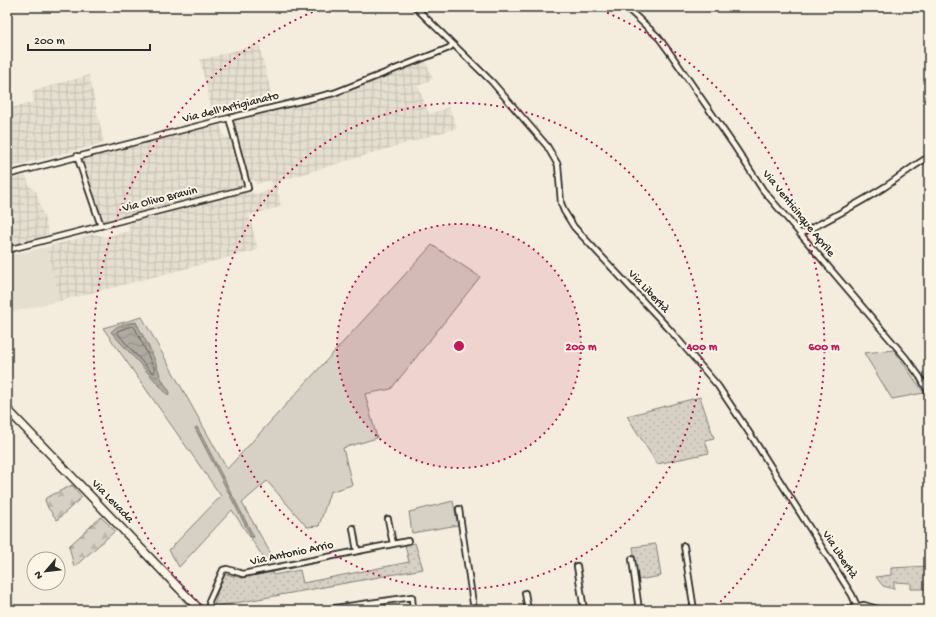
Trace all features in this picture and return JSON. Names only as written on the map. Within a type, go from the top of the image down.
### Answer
[{"type":"main road","name":"Via Levada","points":[[7,409],[200,610]]},
{"type":"street","name":"Via Libertà","points":[[415,7],[492,82],[547,146],[558,165],[561,203],[568,219],[670,330],[718,386],[852,595],[857,606]]},
{"type":"street","name":"Via Venticinque Aprile","points":[[626,7],[662,43],[735,147],[763,190],[906,358],[920,377],[929,393]]},
{"type":"street","name":"Via dell'Artigianato","points":[[7,175],[77,156],[334,93],[449,48],[454,44]]},
{"type":"street","name":"Via Olivo Bravin","points":[[7,250],[248,188],[229,118]]},
{"type":"street","points":[[77,156],[101,226]]},
{"type":"street","points":[[800,234],[884,188],[915,165],[929,157]]},
{"type":"street","points":[[459,509],[474,610]]},
{"type":"street","points":[[388,519],[393,544]]},
{"type":"street","points":[[353,528],[357,551]]},
{"type":"street","name":"Via Antonio Arrio","points":[[210,610],[209,601],[223,570],[227,569],[243,574],[408,541]]},
{"type":"street","points":[[684,546],[694,610]]},
{"type":"street","points":[[632,559],[639,610]]},
{"type":"street","points":[[577,566],[584,610]]},
{"type":"street","points":[[525,593],[528,610]]},
{"type":"street","points":[[321,610],[412,597],[413,610]]},
{"type":"street","points":[[842,610],[864,605],[881,610]]},
{"type":"shaded area","points":[[259,44],[273,100],[213,115],[200,60]]},
{"type":"shaded area","points":[[425,60],[433,79],[418,86],[429,114],[449,107],[457,128],[276,182],[281,207],[249,215],[258,250],[60,301],[46,247],[94,234],[105,237],[129,231],[128,224],[246,191],[256,194],[272,189],[271,180],[256,184],[255,180],[249,181],[232,121],[337,96]]},
{"type":"shaded area","points":[[89,75],[104,143],[7,168],[7,109],[34,102],[32,91]]},
{"type":"shaded area","points":[[220,124],[224,136],[231,139],[244,185],[103,221],[83,159]]},
{"type":"shaded area","points":[[26,175],[29,186],[36,191],[49,234],[7,246],[7,179]]},
{"type":"shaded area","points":[[46,247],[60,301],[7,313],[7,256]]},
{"type":"green space","points":[[432,245],[480,277],[391,389],[365,394],[377,438],[343,448],[352,485],[330,492],[319,526],[307,527],[267,481],[242,503],[275,561],[267,563],[232,510],[179,567],[169,550],[221,496],[103,328],[142,317],[227,469]]},
{"type":"green space","points":[[894,350],[924,393],[892,399],[864,353]]},
{"type":"green space","points":[[700,397],[714,438],[705,440],[709,453],[657,464],[627,416]]},
{"type":"green space","points":[[72,485],[82,497],[57,520],[48,508],[45,500],[46,498]]},
{"type":"green space","points":[[453,501],[458,525],[412,533],[409,512]]},
{"type":"green space","points":[[101,517],[115,531],[74,567],[69,546]]},
{"type":"green space","points":[[415,543],[423,569],[214,607],[217,593],[225,574],[243,578],[272,572],[273,575],[300,570],[303,583],[409,562],[405,545]]},
{"type":"green space","points":[[656,544],[661,576],[638,580],[633,547]]},
{"type":"green space","points":[[929,566],[929,589],[911,589],[911,583],[894,582],[894,589],[883,586],[876,577],[891,575],[891,568]]},
{"type":"water","points":[[136,322],[152,353],[162,380],[170,392],[168,395],[111,332],[119,326]]},
{"type":"water","points":[[197,427],[254,537],[252,538],[195,428]]},
{"type":"waterway","points":[[86,497],[176,592]]},
{"type":"waterway","points":[[181,598],[192,610]]}]
